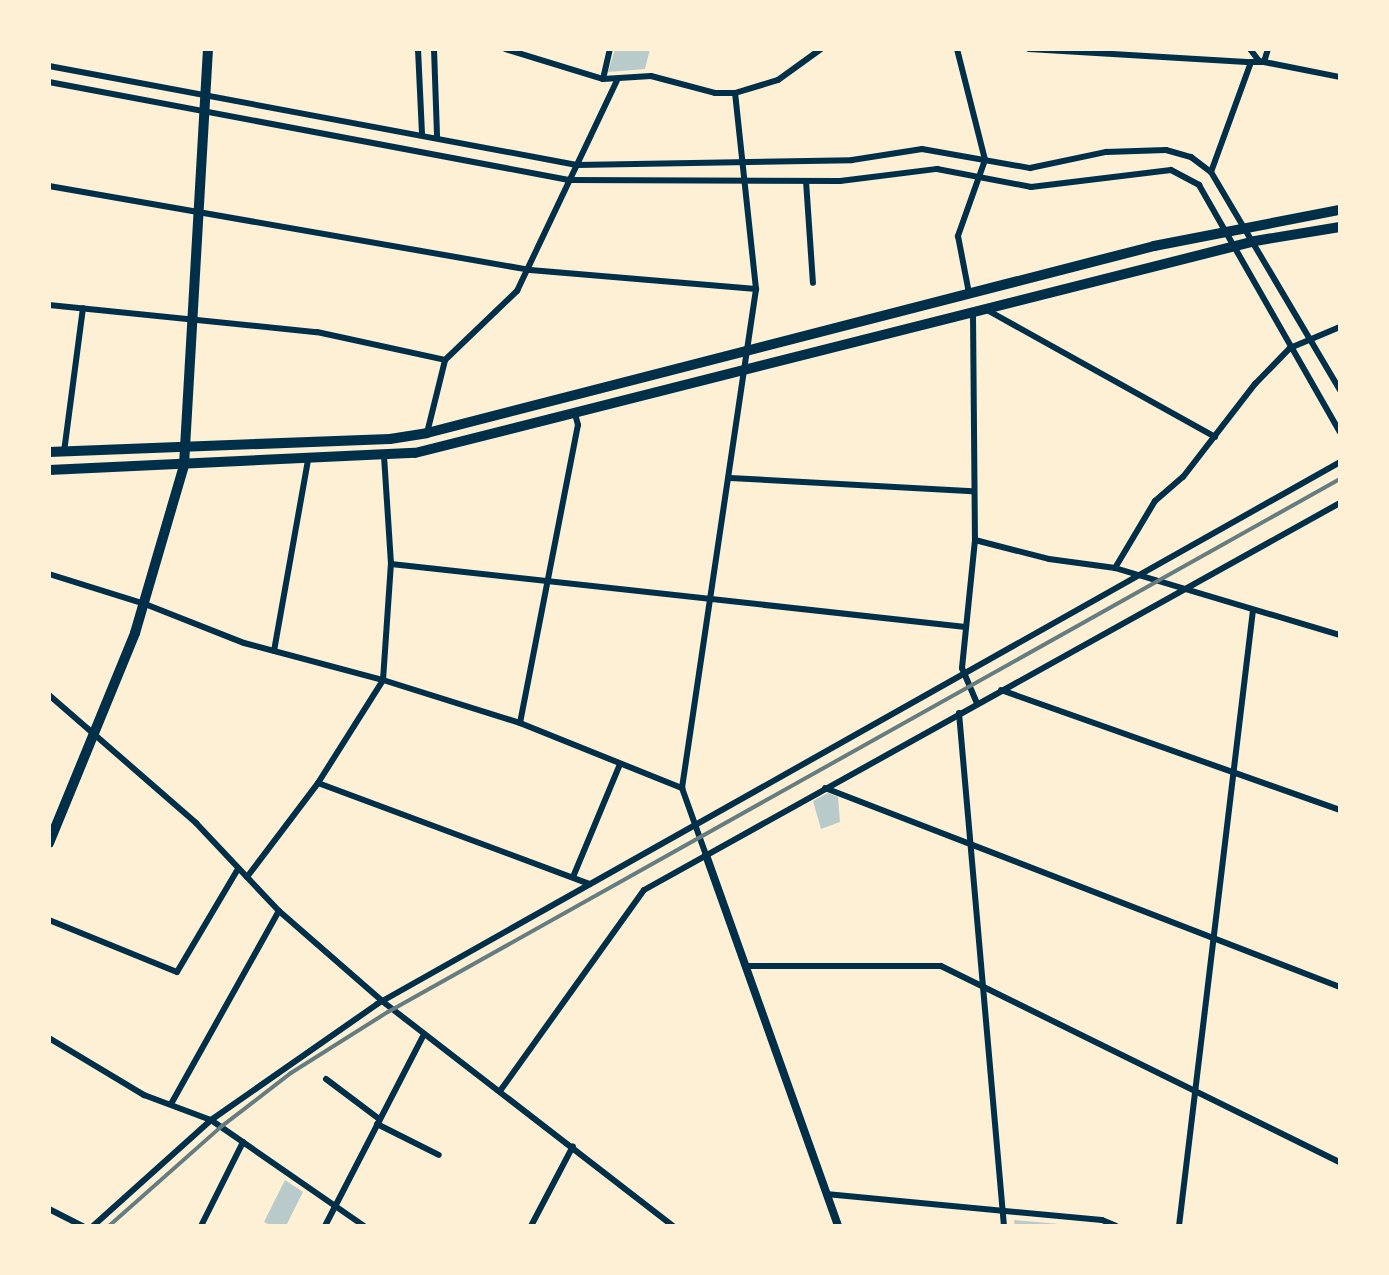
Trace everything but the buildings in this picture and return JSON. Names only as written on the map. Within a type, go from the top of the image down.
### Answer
[{"type":"main road","points":[[49,843],[145,604],[184,466],[195,318],[208,49]]},
{"type":"main road","points":[[49,470],[384,457],[575,414],[970,294],[1246,226],[1340,210]]},
{"type":"main road","points":[[49,452],[390,439],[427,433],[748,360],[973,314],[1255,242],[1340,227]]},
{"type":"street","points":[[418,49],[422,133]]},
{"type":"street","points":[[434,49],[437,136]]},
{"type":"street","points":[[505,49],[603,79],[651,76],[715,93],[735,93],[778,79],[821,49]]},
{"type":"street","points":[[603,79],[611,49]]},
{"type":"street","points":[[957,49],[985,160],[981,178],[958,236],[970,294]]},
{"type":"street","points":[[1029,49],[1258,62],[1340,76]]},
{"type":"street","points":[[1250,49],[1258,62]]},
{"type":"street","points":[[1211,172],[1258,62],[1268,49]]},
{"type":"street","points":[[49,66],[422,133],[577,165],[852,160],[922,149],[1030,168],[1144,148],[1191,157],[1211,172],[1246,226],[1340,390]]},
{"type":"street","points":[[427,433],[444,360],[517,291],[530,270],[617,80]]},
{"type":"street","points":[[49,82],[205,109],[569,180],[806,181],[937,169],[1031,187],[1171,170],[1199,185],[1340,432]]},
{"type":"street","points":[[735,93],[747,181],[756,289],[748,360],[682,788],[838,1226]]},
{"type":"street","points":[[806,181],[813,283]]},
{"type":"street","points":[[49,186],[530,270],[756,289]]},
{"type":"street","points":[[49,305],[317,332],[444,360]]},
{"type":"street","points":[[64,452],[83,308]]},
{"type":"street","points":[[987,310],[1215,437]]},
{"type":"street","points":[[973,314],[975,540],[963,677],[977,703]]},
{"type":"street","points":[[1115,568],[1155,501],[1182,477],[1255,384],[1290,348],[1308,338],[1340,327]]},
{"type":"street","points":[[520,723],[578,425],[575,414]]},
{"type":"street","points":[[247,877],[318,783],[383,680],[391,564],[384,457]]},
{"type":"street","points":[[274,651],[309,460]]},
{"type":"street","points":[[93,1226],[211,1120],[308,1048],[382,1001],[963,677],[1340,462]]},
{"type":"street","points":[[730,478],[974,491]]},
{"type":"street","points":[[500,1091],[643,890],[1178,590],[1340,503]]},
{"type":"street","points":[[975,540],[1049,559],[1115,568],[1143,575],[1178,590],[1340,635]]},
{"type":"street","points":[[391,564],[966,627]]},
{"type":"street","points":[[49,574],[145,604],[274,651],[383,680],[520,723],[682,788]]},
{"type":"street","points":[[1179,1226],[1253,610]]},
{"type":"street","points":[[1000,690],[1340,810]]},
{"type":"street","points":[[49,695],[196,823],[279,911],[382,1001],[674,1226]]},
{"type":"street","points":[[959,713],[1004,1226]]},
{"type":"street","points":[[573,877],[620,764]]},
{"type":"street","points":[[318,783],[590,884]]},
{"type":"street","points":[[825,788],[1340,987]]},
{"type":"street","points":[[49,920],[177,972],[238,869]]},
{"type":"street","points":[[171,1104],[279,911]]},
{"type":"street","points":[[745,967],[941,966],[1340,1162]]},
{"type":"street","points":[[325,1226],[424,1034]]},
{"type":"street","points":[[49,1038],[144,1095],[211,1120],[363,1226]]},
{"type":"street","points":[[326,1080],[378,1122],[439,1155]]},
{"type":"street","points":[[201,1226],[243,1142]]},
{"type":"street","points":[[531,1226],[573,1146]]},
{"type":"street","points":[[827,1194],[1102,1220],[1116,1226]]},
{"type":"street","points":[[49,1209],[83,1226]]},
{"type":"shaded area","points":[[615,49],[650,49],[645,69],[608,72]]},
{"type":"shaded area","points":[[828,793],[838,797],[840,822],[821,829],[813,801]]},
{"type":"shaded area","points":[[285,1180],[303,1192],[286,1226],[272,1226],[264,1222]]},
{"type":"shaded area","points":[[1014,1220],[1083,1226],[1015,1226]]},
{"type":"railway","points":[[109,1226],[221,1127],[291,1073],[388,1012],[1340,479]]}]
